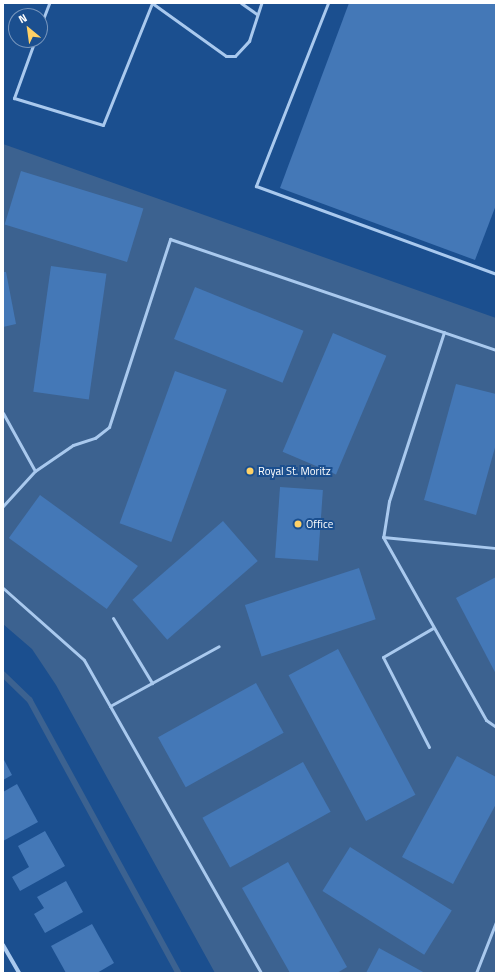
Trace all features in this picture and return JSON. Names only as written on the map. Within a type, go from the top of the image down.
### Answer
[{"type":"street","points":[[3,945],[19,973]]},
{"type":"lane","points":[[32,48],[14,98],[103,125],[152,3],[226,56],[241,52],[261,3]]},
{"type":"lane","points":[[242,3],[257,14]]},
{"type":"lane","points":[[328,3],[256,186],[496,274]]},
{"type":"lane","points":[[3,506],[35,471],[73,444],[95,438],[109,428],[170,239],[496,350]]},
{"type":"lane","points":[[444,332],[389,501],[383,537],[486,720],[496,727]]},
{"type":"lane","points":[[3,413],[35,471]]},
{"type":"lane","points":[[383,537],[496,548]]},
{"type":"lane","points":[[3,588],[84,660],[260,973]]},
{"type":"lane","points":[[113,618],[152,683]]},
{"type":"lane","points":[[429,746],[383,657],[433,628]]},
{"type":"lane","points":[[110,706],[218,646]]},
{"type":"lane","points":[[476,973],[496,922]]},
{"type":"water","name":"Royal St. Moritz","points":[[3,144],[496,318],[496,973],[215,973],[56,685],[32,649],[3,624]]},
{"type":"building","points":[[349,3],[496,3],[496,205],[475,260],[280,188]]},
{"type":"building","points":[[21,171],[143,208],[127,262],[5,225]]},
{"type":"building","points":[[51,266],[106,274],[89,400],[33,392]]},
{"type":"building","points":[[3,272],[6,272],[16,324],[3,327]]},
{"type":"building","points":[[195,287],[303,331],[283,383],[174,339]]},
{"type":"building","points":[[333,333],[386,356],[336,474],[283,452]]},
{"type":"building","points":[[175,371],[227,390],[171,542],[120,523]]},
{"type":"building","points":[[456,384],[496,394],[496,444],[476,515],[424,500]]},
{"type":"building","name":"Office","points":[[280,487],[323,490],[318,561],[275,558]]},
{"type":"building","points":[[40,495],[138,566],[107,609],[9,538]]},
{"type":"building","points":[[223,521],[258,561],[167,640],[132,600]]},
{"type":"building","points":[[359,568],[376,619],[262,656],[245,605]]},
{"type":"building","points":[[496,577],[496,674],[456,598]]},
{"type":"building","points":[[338,649],[415,795],[366,821],[289,675]]},
{"type":"building","points":[[256,683],[284,733],[186,787],[158,737]]},
{"type":"building","points":[[457,756],[496,777],[496,804],[453,884],[402,857]]},
{"type":"building","points":[[3,758],[12,775],[3,780]]},
{"type":"building","points":[[303,762],[331,812],[230,868],[202,818]]},
{"type":"building","points":[[17,784],[38,822],[3,841],[3,792]]},
{"type":"building","points":[[45,831],[65,866],[20,891],[12,877],[29,867],[18,846]]},
{"type":"building","points":[[350,847],[452,911],[424,955],[322,891]]},
{"type":"building","points":[[288,862],[347,967],[337,973],[290,973],[242,888]]},
{"type":"building","points":[[66,881],[83,912],[45,933],[34,914],[44,908],[37,897]]},
{"type":"building","points":[[92,924],[114,963],[97,973],[66,973],[51,946]]},
{"type":"building","points":[[379,948],[425,973],[366,973]]},
{"type":"waterway","points":[[3,674],[30,700],[179,973]]},
{"type":"place","name":"Royal St. Moritz","points":[[250,471]]},
{"type":"place","name":"Office","points":[[298,524]]}]
